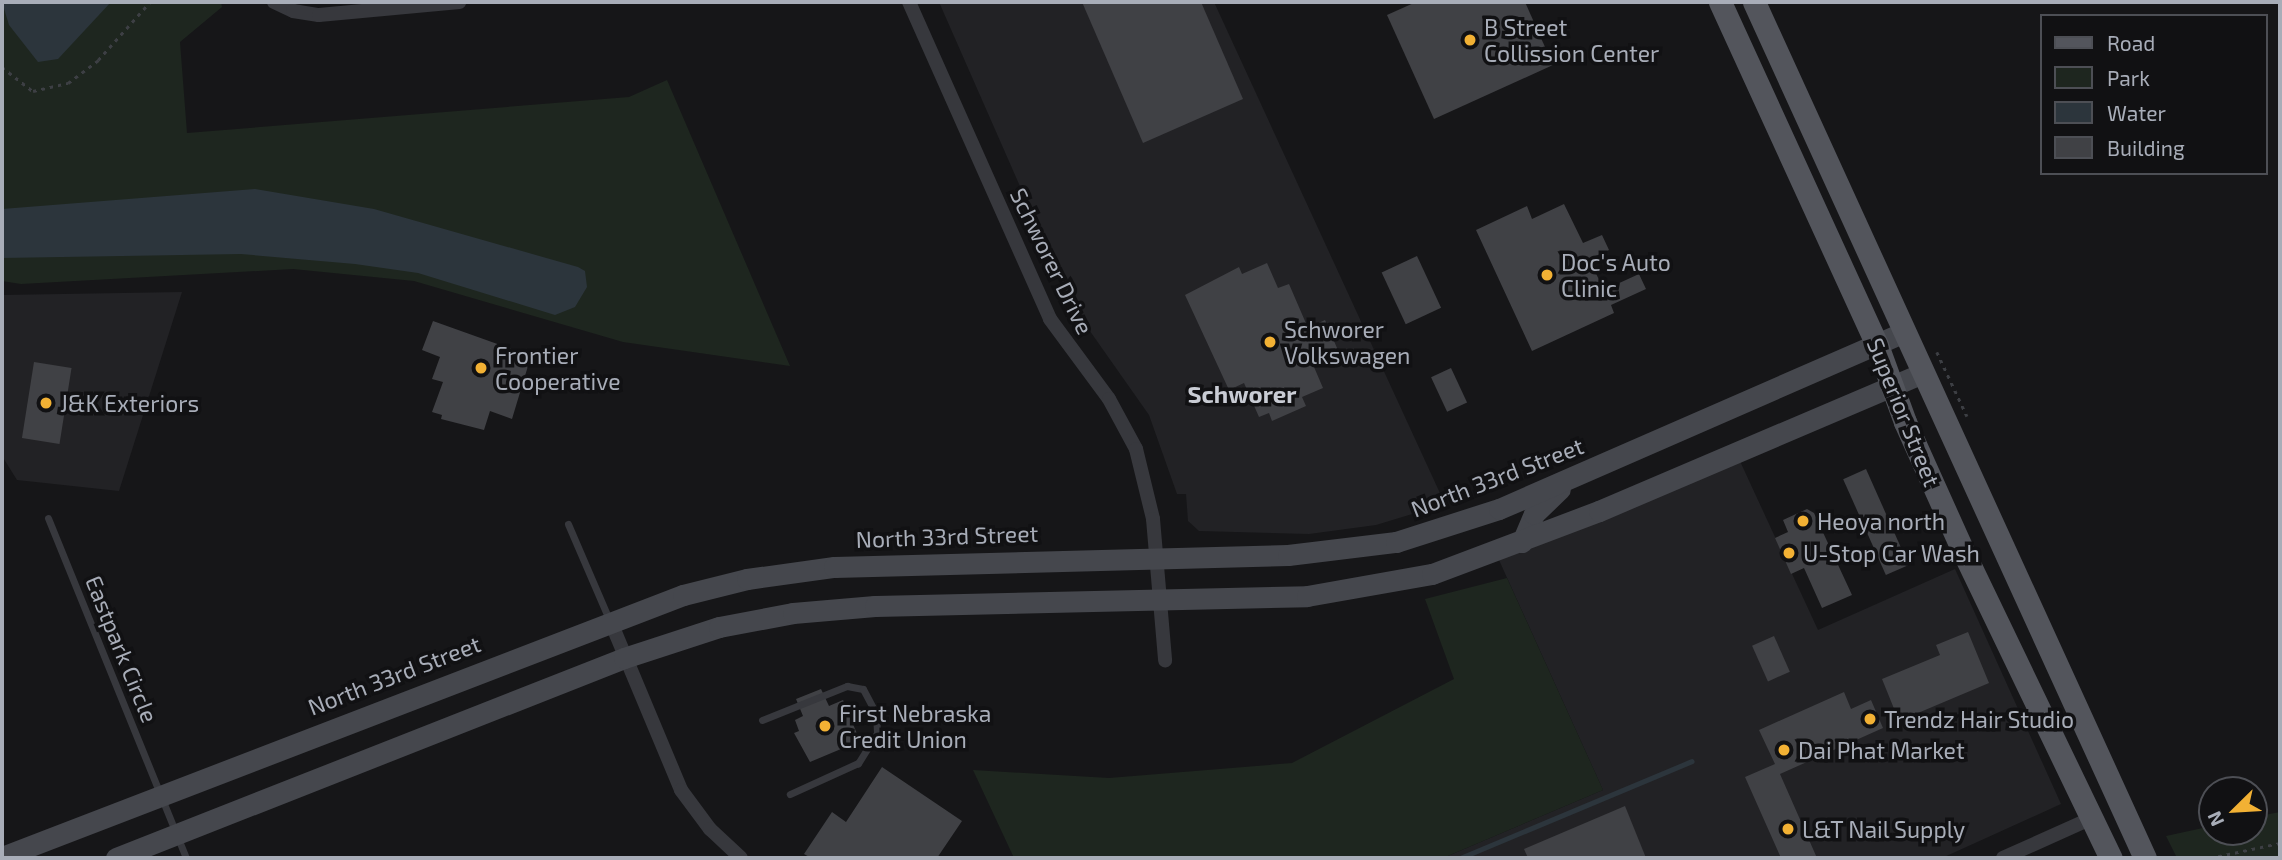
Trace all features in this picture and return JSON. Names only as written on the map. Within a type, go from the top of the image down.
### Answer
[{"type":"main road","name":"Superior Street","points":[[1720,2],[1877,345],[1890,387],[2002,636],[2110,858]]},
{"type":"main road","name":"Superior Street","points":[[1754,2],[2145,858]]},
{"type":"main road","name":"North 33rd Street","points":[[2,857],[610,620],[718,585],[789,572],[888,564],[1320,554],[1396,542],[1470,520],[1904,332]]},
{"type":"main road","points":[[116,858],[624,658],[719,627],[819,610],[1351,591],[1432,574],[1522,541],[1922,373]]},
{"type":"main road","points":[[1522,541],[1545,500],[1585,472]]},
{"type":"main road","points":[[2092,818],[2109,819],[2130,858]]},
{"type":"street","points":[[274,2],[293,11],[319,15],[459,2]]},
{"type":"street","name":"Schworer Drive","points":[[909,2],[1050,319],[1109,399],[1132,441],[1146,480],[1158,556],[1165,660]]},
{"type":"street","points":[[610,620],[681,790],[710,829],[741,858]]},
{"type":"street","points":[[2003,858],[2092,818]]},
{"type":"lane","name":"Eastpark Circle","points":[[48,518],[186,858]]},
{"type":"lane","points":[[568,524],[610,620]]},
{"type":"lane","points":[[762,720],[847,686],[863,688],[876,713],[877,733],[858,764],[790,794]]},
{"type":"path","points":[[2,67],[33,91],[48,90],[68,83],[122,36],[150,2]]},
{"type":"path","points":[[2210,858],[2280,843]]},
{"type":"shaded area","points":[[939,2],[1214,2],[1445,504],[1376,525],[1309,534],[1199,531],[1188,521],[1186,494],[1177,494],[1149,415],[1073,307]]},
{"type":"shaded area","points":[[182,292],[119,491],[17,480],[2,456],[2,295]]},
{"type":"shaded area","points":[[1739,459],[1818,630],[1955,569],[2061,804],[1942,858],[1443,858],[1603,790],[1499,560]]},
{"type":"green space","points":[[2,2],[221,2],[222,7],[180,42],[187,133],[629,97],[667,80],[790,366],[623,342],[414,281],[293,269],[21,284],[2,281]]},
{"type":"green space","points":[[1507,578],[1603,790],[1443,858],[1014,858],[973,770],[1109,778],[1292,763],[1454,679],[1425,599]]},
{"type":"green space","points":[[2280,812],[2280,858],[2177,858],[2166,836],[2198,829],[2198,846],[2268,846],[2268,814]]},
{"type":"water","points":[[2,2],[111,2],[58,59],[38,62],[9,25]]},
{"type":"water","points":[[255,189],[374,209],[578,267],[585,271],[587,287],[575,307],[555,315],[418,273],[355,264],[241,254],[2,258],[2,209]]},
{"type":"building","points":[[1082,2],[1201,2],[1243,99],[1143,143]]},
{"type":"building","name":"B Street Collission Center","points":[[1416,2],[1525,2],[1553,65],[1434,119],[1387,15]]},
{"type":"building","name":"Doc's Auto Clinic","points":[[1564,204],[1583,243],[1602,235],[1609,250],[1589,259],[1604,290],[1639,274],[1646,289],[1611,305],[1614,313],[1532,351],[1476,230],[1527,206],[1532,219]]},
{"type":"building","points":[[1417,256],[1441,308],[1406,324],[1382,272]]},
{"type":"building","name":"Schworer Volkswagen","points":[[1267,263],[1278,288],[1289,284],[1308,328],[1325,320],[1340,355],[1314,367],[1323,388],[1302,397],[1306,406],[1272,421],[1269,413],[1259,417],[1244,383],[1229,390],[1185,295],[1239,267],[1242,274]]},
{"type":"building","name":"Frontier Cooperative","points":[[433,321],[531,356],[512,419],[490,411],[484,430],[441,419],[442,415],[432,412],[443,382],[432,379],[440,357],[422,350]]},
{"type":"building","name":"J&K Exteriors","points":[[34,362],[72,368],[59,444],[22,438]]},
{"type":"building","points":[[1451,368],[1467,402],[1447,412],[1431,377]]},
{"type":"building","points":[[1866,469],[1909,565],[1886,575],[1843,479]]},
{"type":"building","points":[[1807,509],[1814,513],[1852,595],[1822,608],[1804,568],[1791,574],[1775,538],[1788,532],[1783,520]]},
{"type":"building","points":[[1968,632],[1989,683],[1899,721],[1882,679],[1940,655],[1936,645]]},
{"type":"building","points":[[1774,636],[1790,672],[1768,681],[1752,646]]},
{"type":"building","name":"First Nebraska Credit Union","points":[[821,689],[829,706],[843,700],[860,741],[810,762],[794,733],[799,731],[795,720],[803,716],[796,699]]},
{"type":"building","points":[[1844,692],[1851,709],[1871,700],[1883,728],[1780,774],[1817,858],[1781,858],[1745,777],[1775,764],[1759,730]]},
{"type":"building","points":[[882,767],[962,821],[937,858],[811,858],[804,854],[832,812],[846,822]]},
{"type":"building","points":[[1625,806],[1646,858],[1528,858],[1524,849]]},
{"type":"waterway","points":[[1460,858],[1692,761]]},
{"type":"place","name":"B Street Collission Center","points":[[1470,40]]},
{"type":"place","name":"Doc's Auto Clinic","points":[[1547,275]]},
{"type":"place","name":"Schworer Volkswagen","points":[[1270,342]]},
{"type":"place","name":"Frontier Cooperative","points":[[481,368]]},
{"type":"place","name":"J&K Exteriors","points":[[46,403]]},
{"type":"place","name":"Heoya north","points":[[1803,521]]},
{"type":"place","name":"U-Stop Car Wash","points":[[1789,553]]},
{"type":"place","name":"Trendz Hair Studio","points":[[1870,719]]},
{"type":"place","name":"First Nebraska Credit Union","points":[[825,726]]},
{"type":"place","name":"Dai Phat Market","points":[[1784,750]]},
{"type":"place","name":"L&T Nail Supply","points":[[1788,829]]},
{"type":"district","name":"Schworer","points":[[1242,394]]}]
